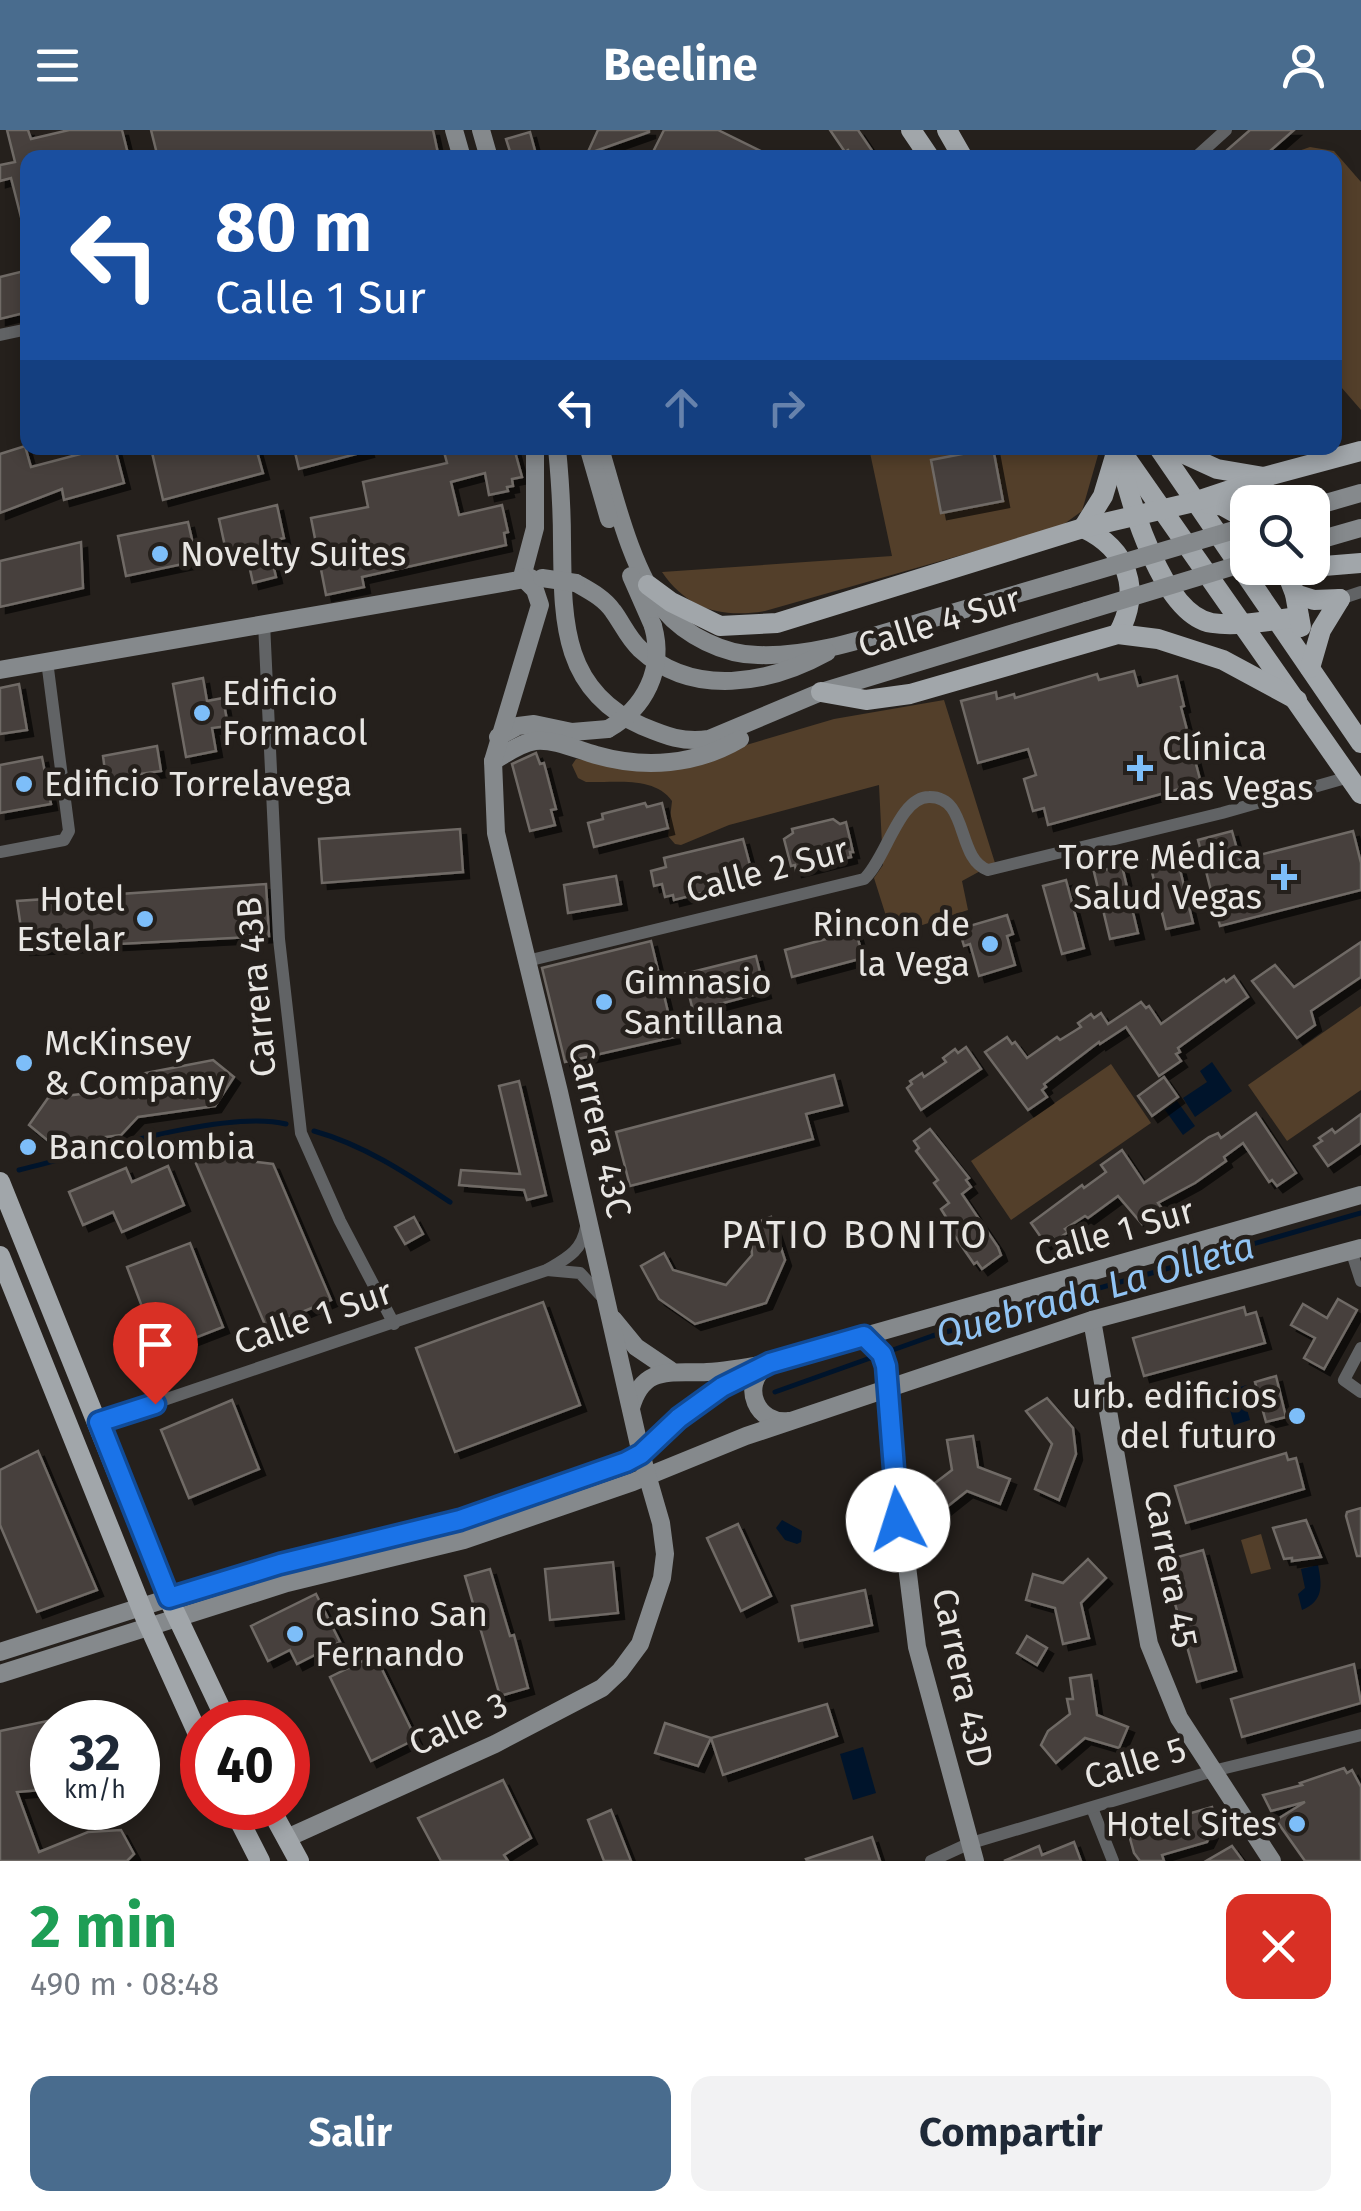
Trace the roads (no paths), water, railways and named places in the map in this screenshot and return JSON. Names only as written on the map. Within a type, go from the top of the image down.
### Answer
[{"type":"main road","points":[[648,585],[708,622],[756,626],[846,603],[1083,528],[1361,452]]},
{"type":"main road","points":[[1083,528],[1103,496],[1116,455]]},
{"type":"main road","points":[[1120,455],[1135,515],[1171,591],[1186,610],[1213,623],[1288,618]]},
{"type":"main road","points":[[1123,455],[1355,785]]},
{"type":"main road","points":[[1163,455],[1193,500],[1288,618],[1310,668],[1361,742]]},
{"type":"main road","points":[[1186,455],[1217,469],[1266,478]]},
{"type":"main road","points":[[1193,500],[1230,511]]},
{"type":"main road","points":[[1083,528],[1114,548],[1130,580],[1131,599],[1118,634]]},
{"type":"main road","points":[[1330,566],[1361,563]]},
{"type":"main road","points":[[1288,618],[1294,594],[1291,585]]},
{"type":"main road","points":[[1294,594],[1314,600],[1340,599]]},
{"type":"main road","points":[[1310,668],[1321,630],[1340,599]]},
{"type":"main road","points":[[821,692],[866,700],[910,694],[1118,634],[1158,639],[1224,660],[1296,700]]},
{"type":"main road","points":[[0,1182],[169,1598],[217,1700]]},
{"type":"main road","points":[[0,1256],[141,1607],[183,1700]]},
{"type":"main road","points":[[244,1830],[260,1861]]},
{"type":"main road","points":[[282,1830],[299,1861]]},
{"type":"street","points":[[1204,150],[1226,130]]},
{"type":"street","points":[[522,577],[535,528],[535,455]]},
{"type":"street","name":"Calle 4 Sur","points":[[558,455],[564,601],[574,656],[597,697],[633,722],[675,740],[709,740],[821,692],[1230,568]]},
{"type":"street","points":[[498,737],[518,726],[534,724],[572,732],[608,729],[624,720],[650,687],[658,645],[598,487],[590,455]]},
{"type":"street","points":[[602,455],[619,513],[648,585],[663,609],[679,624],[703,640],[757,656],[836,647]]},
{"type":"street","points":[[1330,502],[1361,493]]},
{"type":"street","points":[[1330,537],[1361,528]]},
{"type":"street","name":"Calle 4 Sur","points":[[836,647],[1230,529]]},
{"type":"street","points":[[0,670],[522,577],[576,583],[595,593],[612,608],[630,638],[661,665],[708,682],[733,682],[802,666],[836,647]]},
{"type":"street","name":"Carrera 43C","points":[[522,577],[536,590],[540,605],[492,761],[496,832],[660,1523],[665,1554],[655,1604],[640,1644]]},
{"type":"street","points":[[1288,618],[1361,592]]},
{"type":"street","name":"Carrera 43B","points":[[264,623],[278,938],[301,1133],[340,1221],[394,1324]]},
{"type":"street","points":[[0,852],[64,840],[70,831],[47,661]]},
{"type":"street","points":[[492,761],[536,741],[623,761],[684,762],[732,744],[769,713]]},
{"type":"street","name":"Calle 2 Sur","points":[[527,961],[864,879],[881,859],[908,807],[925,796],[944,800],[954,812],[974,863],[988,870],[1355,785]]},
{"type":"street","name":"Calle 1 Sur","points":[[670,1370],[703,1372],[770,1363],[1361,1195]]},
{"type":"street","name":"Calle 1 Sur","points":[[99,1422],[547,1270],[577,1251],[584,1241],[588,1220]]},
{"type":"street","points":[[0,1674],[286,1582],[464,1540],[794,1420],[1092,1320],[1356,1249],[1361,1280]]},
{"type":"street","points":[[547,1270],[580,1273],[590,1280],[636,1348],[670,1370]]},
{"type":"street","name":"Carrera 45","points":[[1092,1320],[1149,1644],[1179,1718],[1272,1861]]},
{"type":"street","name":"Carrera 43D","points":[[864,1336],[882,1354],[887,1378],[898,1520],[918,1647],[971,1853]]},
{"type":"street","points":[[1361,1348],[1344,1380],[1361,1392]]},
{"type":"street","points":[[770,1363],[759,1371],[753,1384],[758,1409],[781,1422],[794,1420]]},
{"type":"street","name":"Calle 1 Sur","points":[[1,1648],[280,1564],[460,1520],[641,1454],[679,1418],[722,1387],[770,1363]]},
{"type":"street","points":[[631,1408],[640,1388],[670,1370]]},
{"type":"street","name":"Calle 3","points":[[287,1838],[578,1702],[602,1688],[640,1644]]},
{"type":"street","name":"Calle 5","points":[[930,1861],[971,1853],[1092,1808],[1213,1771],[1361,1735]]},
{"type":"street","points":[[1092,1808],[1113,1861]]},
{"type":"water","points":[[1212,1062],[1232,1091],[1195,1117],[1183,1098],[1207,1082],[1200,1071]]},
{"type":"water","points":[[1177,1101],[1195,1126],[1183,1135],[1165,1110]]},
{"type":"water","points":[[1247,1385],[1252,1404],[1246,1406],[1250,1420],[1234,1425],[1225,1391]]},
{"type":"water","points":[[782,1520],[802,1531],[801,1542],[785,1540],[776,1528]]},
{"type":"water","points":[[1318,1565],[1320,1592],[1302,1610],[1298,1594],[1305,1588],[1301,1569]]},
{"type":"water","points":[[863,1747],[876,1793],[853,1800],[840,1754]]},
{"type":"waterway","name":"Quebrada La Olleta","points":[[19,1170],[192,1128],[260,1121],[286,1124]]},
{"type":"waterway","name":"Quebrada La Olleta","points":[[314,1131],[367,1152],[450,1202]]},
{"type":"waterway","name":"Quebrada La Olleta","points":[[775,1392],[932,1336],[1361,1213]]},
{"type":"place","name":"Novelty Suites","points":[[160,554]]},
{"type":"place","name":"Edificio Formacol","points":[[202,713]]},
{"type":"place","name":"Clínica Las Vegas","points":[[1140,768]]},
{"type":"place","name":"Edificio Torrelavega","points":[[24,784]]},
{"type":"place","name":"Torre Médica Salud Vegas","points":[[1284,877]]},
{"type":"place","name":"Hotel Estelar","points":[[145,919]]},
{"type":"place","name":"Rincon de la Vega","points":[[990,944]]},
{"type":"place","name":"Gimnasio Santillana","points":[[604,1002]]},
{"type":"place","name":"McKinsey & Company","points":[[24,1063]]},
{"type":"place","name":"Bancolombia","points":[[28,1147]]},
{"type":"place","name":"urb. edificios del futuro","points":[[1297,1416]]},
{"type":"place","name":"Casino San Fernando","points":[[295,1634]]},
{"type":"place","name":"Hotel Sites","points":[[1297,1824]]},
{"type":"district","name":"PATIO BONITO","points":[[855,1235]]}]
